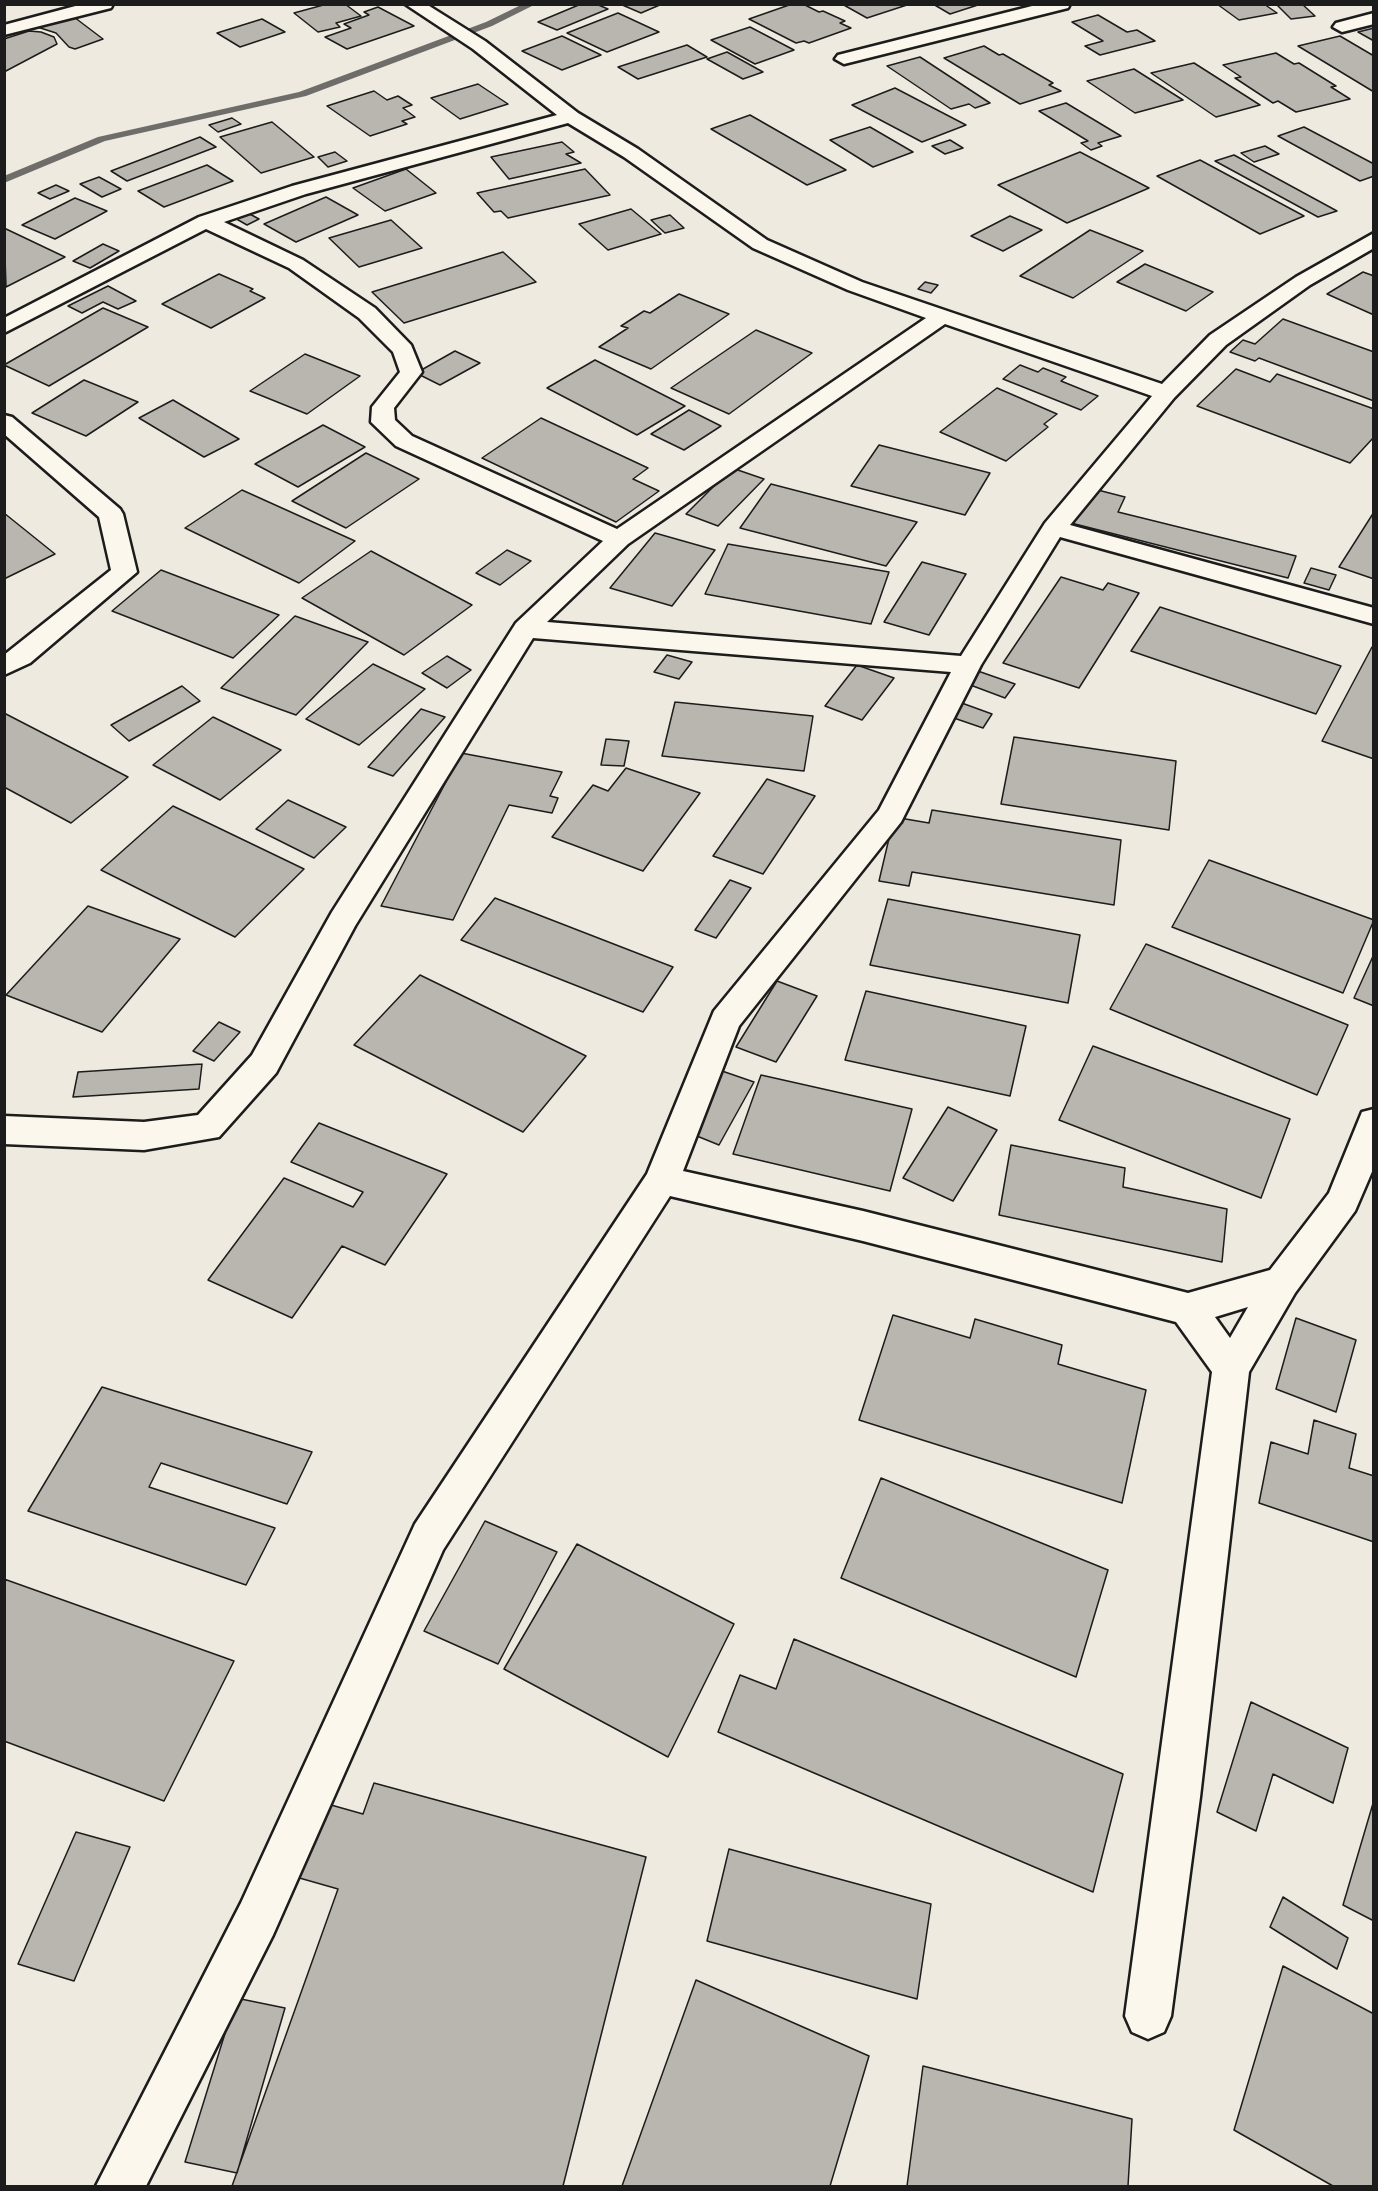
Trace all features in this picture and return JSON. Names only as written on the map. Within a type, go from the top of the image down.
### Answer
[{"type":"street","points":[[4,30],[105,4]]},
{"type":"street","points":[[413,4],[479,45],[571,117],[631,153],[760,244],[855,286],[941,318],[1166,393]]},
{"type":"street","points":[[844,59],[1062,4]]},
{"type":"street","points":[[1342,27],[1374,18]]},
{"type":"street","points":[[4,327],[206,220],[299,190],[571,117]]},
{"type":"street","points":[[206,220],[296,264],[367,313],[403,350],[411,372],[383,407],[383,422],[404,441],[619,539]]},
{"type":"street","points":[[120,2187],[257,1919],[429,1537],[662,1180],[725,1020],[891,815],[968,665],[1054,528],[1166,393],[1218,340],[1303,281],[1374,239]]},
{"type":"street","points":[[4,1130],[144,1136],[207,1127],[264,1064],[343,920],[525,629],[619,539],[941,318]]},
{"type":"street","points":[[4,422],[111,514],[124,572],[21,657],[4,666]]},
{"type":"street","points":[[1054,528],[1374,616]]},
{"type":"street","points":[[525,629],[968,665]]},
{"type":"street","points":[[1148,2016],[1178,1797],[1231,1369],[1282,1282],[1343,1201],[1374,1122]]},
{"type":"street","points":[[662,1180],[863,1226],[1188,1309],[1282,1282]]},
{"type":"street","points":[[1188,1309],[1231,1369]]},
{"type":"building","points":[[327,4],[345,4],[361,16],[336,23],[340,27],[318,32],[294,13]]},
{"type":"building","points":[[581,4],[596,4],[608,9],[557,30],[538,22]]},
{"type":"building","points":[[620,4],[662,4],[641,13]]},
{"type":"building","points":[[792,4],[803,4],[819,12],[823,11],[845,21],[840,23],[851,28],[809,43],[804,41],[796,43],[749,19]]},
{"type":"building","points":[[842,4],[910,4],[867,18]]},
{"type":"building","points":[[933,4],[981,4],[950,14]]},
{"type":"building","points":[[1217,4],[1264,4],[1277,13],[1239,20]]},
{"type":"building","points":[[1276,4],[1302,4],[1315,16],[1291,19]]},
{"type":"building","points":[[378,7],[414,26],[347,49],[325,37],[351,28],[344,24],[369,15],[364,12]]},
{"type":"building","points":[[618,13],[659,32],[607,52],[567,33]]},
{"type":"building","points":[[70,14],[103,39],[75,49],[69,47],[56,33],[31,25]]},
{"type":"building","points":[[1098,15],[1127,32],[1137,30],[1155,41],[1100,55],[1085,46],[1103,41],[1072,22]]},
{"type":"building","points":[[262,19],[285,32],[240,47],[217,33]]},
{"type":"building","points":[[750,27],[794,50],[755,64],[711,40]]},
{"type":"building","points":[[1374,28],[1374,41],[1358,32]]},
{"type":"building","points":[[29,31],[41,32],[54,37],[57,44],[4,72],[4,39]]},
{"type":"building","points":[[562,36],[601,55],[562,70],[522,51]]},
{"type":"building","points":[[1340,36],[1374,56],[1374,92],[1298,46]]},
{"type":"building","points":[[687,45],[707,57],[638,79],[618,67]]},
{"type":"building","points":[[984,46],[999,55],[1003,54],[1053,83],[1049,85],[1061,91],[1020,104],[944,58]]},
{"type":"building","points":[[727,52],[763,72],[743,79],[707,59]]},
{"type":"building","points":[[1276,53],[1294,64],[1299,63],[1336,86],[1331,87],[1350,99],[1296,112],[1278,101],[1273,103],[1235,78],[1241,77],[1223,65]]},
{"type":"building","points":[[920,57],[990,103],[975,108],[969,104],[951,109],[887,66]]},
{"type":"building","points":[[1194,63],[1260,105],[1216,117],[1151,73]]},
{"type":"building","points":[[1134,69],[1183,100],[1135,113],[1087,81]]},
{"type":"building","points":[[478,84],[508,104],[460,119],[431,98]]},
{"type":"building","points":[[895,88],[966,125],[922,142],[852,105]]},
{"type":"building","points":[[374,91],[387,100],[398,96],[412,105],[403,108],[415,117],[402,121],[407,124],[370,136],[327,106]]},
{"type":"building","points":[[1066,103],[1121,136],[1098,143],[1102,146],[1091,150],[1081,143],[1088,141],[1039,111]]},
{"type":"building","points":[[750,115],[846,170],[807,185],[711,129]]},
{"type":"building","points":[[232,118],[241,124],[218,132],[209,125]]},
{"type":"building","points":[[272,122],[314,157],[261,173],[220,137]]},
{"type":"building","points":[[870,127],[913,152],[873,167],[830,140]]},
{"type":"building","points":[[1304,127],[1374,164],[1374,176],[1360,181],[1278,136]]},
{"type":"building","points":[[200,137],[216,147],[127,181],[111,171]]},
{"type":"building","points":[[950,140],[963,148],[945,154],[932,146]]},
{"type":"building","points":[[562,142],[574,152],[566,154],[581,163],[509,179],[491,157]]},
{"type":"building","points":[[1265,146],[1279,154],[1254,162],[1241,153]]},
{"type":"building","points":[[335,152],[347,161],[328,167],[318,157]]},
{"type":"building","points":[[1080,152],[1149,188],[1067,223],[998,185]]},
{"type":"building","points":[[1234,155],[1337,211],[1318,217],[1215,161]]},
{"type":"building","points":[[1200,160],[1304,216],[1260,234],[1157,176]]},
{"type":"building","points":[[207,165],[233,181],[164,207],[138,191]]},
{"type":"building","points":[[406,169],[436,193],[385,211],[353,188]]},
{"type":"building","points":[[585,169],[610,195],[508,218],[501,211],[494,212],[477,193]]},
{"type":"building","points":[[99,177],[121,189],[102,197],[80,184]]},
{"type":"building","points":[[56,185],[69,191],[50,199],[38,193]]},
{"type":"building","points":[[326,197],[358,215],[296,242],[264,224]]},
{"type":"building","points":[[75,198],[107,211],[55,239],[22,225]]},
{"type":"building","points":[[631,209],[661,234],[608,250],[579,224]]},
{"type":"building","points":[[246,212],[259,219],[247,225],[233,217]]},
{"type":"building","points":[[670,215],[684,228],[665,233],[651,220]]},
{"type":"building","points":[[1010,216],[1042,230],[1003,251],[971,236]]},
{"type":"building","points":[[391,220],[422,248],[359,267],[329,238]]},
{"type":"building","points":[[4,228],[65,257],[6,287]]},
{"type":"building","points":[[1090,230],[1143,251],[1073,298],[1020,276]]},
{"type":"building","points":[[103,244],[119,251],[90,268],[73,261]]},
{"type":"building","points":[[503,252],[536,282],[404,323],[372,292]]},
{"type":"building","points":[[1145,264],[1213,292],[1186,311],[1117,282]]},
{"type":"building","points":[[1363,272],[1374,276],[1374,315],[1327,294]]},
{"type":"building","points":[[219,274],[253,289],[250,291],[265,298],[211,328],[162,304]]},
{"type":"building","points":[[925,282],[938,285],[931,293],[918,289]]},
{"type":"building","points":[[108,286],[136,301],[118,309],[103,302],[82,313],[68,306]]},
{"type":"building","points":[[679,294],[729,314],[651,369],[599,347],[628,328],[621,326],[644,311],[650,313]]},
{"type":"building","points":[[103,308],[148,327],[49,386],[4,365]]},
{"type":"building","points":[[1283,319],[1374,352],[1374,401],[1259,358],[1255,361],[1230,352],[1243,340],[1255,344]]},
{"type":"building","points":[[756,330],[812,353],[729,414],[671,388]]},
{"type":"building","points":[[455,351],[480,363],[440,385],[416,373]]},
{"type":"building","points":[[305,354],[360,376],[307,414],[250,391]]},
{"type":"building","points":[[595,360],[685,406],[637,435],[547,388]]},
{"type":"building","points":[[1020,365],[1038,372],[1043,368],[1066,377],[1061,381],[1098,396],[1081,410],[1003,379]]},
{"type":"building","points":[[1236,369],[1270,382],[1277,374],[1374,409],[1374,437],[1350,463],[1197,406]]},
{"type":"building","points":[[84,380],[138,402],[86,436],[32,413]]},
{"type":"building","points":[[997,388],[1057,414],[1044,424],[1048,427],[1006,461],[940,432]]},
{"type":"building","points":[[173,400],[239,439],[204,457],[139,418]]},
{"type":"building","points":[[689,410],[721,426],[684,450],[651,434]]},
{"type":"building","points":[[541,418],[648,468],[633,479],[659,491],[616,522],[482,458]]},
{"type":"building","points":[[323,425],[365,447],[298,487],[255,464]]},
{"type":"building","points":[[879,445],[990,473],[965,515],[851,486]]},
{"type":"building","points":[[366,453],[419,479],[346,528],[292,501]]},
{"type":"building","points":[[732,468],[764,479],[718,526],[686,514]]},
{"type":"building","points":[[771,484],[917,522],[886,566],[740,528]]},
{"type":"building","points":[[1090,488],[1125,497],[1118,512],[1296,556],[1288,578],[1071,523]]},
{"type":"building","points":[[242,490],[355,541],[299,583],[185,528]]},
{"type":"building","points":[[1374,512],[1374,579],[1339,567]]},
{"type":"building","points":[[4,513],[55,554],[4,579]]},
{"type":"building","points":[[655,533],[715,550],[672,606],[610,588]]},
{"type":"building","points":[[728,544],[889,572],[871,624],[705,594]]},
{"type":"building","points":[[507,550],[531,561],[500,585],[476,573]]},
{"type":"building","points":[[371,551],[472,605],[404,655],[302,598]]},
{"type":"building","points":[[922,562],[966,574],[929,635],[884,622]]},
{"type":"building","points":[[1311,568],[1336,575],[1329,590],[1304,583]]},
{"type":"building","points":[[161,570],[279,615],[233,658],[112,611]]},
{"type":"building","points":[[1061,577],[1103,590],[1108,583],[1139,593],[1079,688],[1003,663]]},
{"type":"building","points":[[1160,607],[1341,666],[1316,714],[1131,651]]},
{"type":"building","points":[[295,616],[368,642],[296,715],[221,688]]},
{"type":"building","points":[[1372,647],[1374,648],[1374,759],[1322,741]]},
{"type":"building","points":[[667,655],[692,662],[679,679],[654,672]]},
{"type":"building","points":[[447,656],[471,670],[447,688],[422,673]]},
{"type":"building","points":[[373,664],[425,689],[359,745],[306,719]]},
{"type":"building","points":[[857,665],[894,678],[862,720],[825,706]]},
{"type":"building","points":[[975,670],[1015,684],[1005,698],[965,683]]},
{"type":"building","points":[[182,686],[200,701],[129,741],[111,725]]},
{"type":"building","points":[[675,702],[813,716],[804,771],[662,756]]},
{"type":"building","points":[[959,702],[992,714],[983,728],[948,716]]},
{"type":"building","points":[[421,709],[445,717],[393,776],[368,767]]},
{"type":"building","points":[[4,713],[128,777],[71,823],[4,787]]},
{"type":"building","points":[[213,717],[281,750],[220,800],[153,765]]},
{"type":"building","points":[[1014,737],[1176,761],[1169,830],[1001,804]]},
{"type":"building","points":[[606,739],[629,741],[624,766],[601,765]]},
{"type":"building","points":[[461,753],[562,772],[550,796],[558,798],[552,813],[509,805],[453,920],[381,906]]},
{"type":"building","points":[[626,768],[700,793],[643,871],[552,837],[593,785],[608,791]]},
{"type":"building","points":[[767,779],[815,796],[763,874],[713,856]]},
{"type":"building","points":[[288,800],[346,827],[314,858],[256,829]]},
{"type":"building","points":[[173,806],[304,869],[235,937],[101,870]]},
{"type":"building","points":[[932,810],[1121,840],[1114,905],[912,872],[909,886],[879,881],[894,817],[929,823]]},
{"type":"building","points":[[1209,860],[1374,920],[1343,993],[1172,927]]},
{"type":"building","points":[[730,880],[751,888],[716,938],[695,930]]},
{"type":"building","points":[[495,898],[673,967],[643,1012],[461,940]]},
{"type":"building","points":[[888,899],[1080,935],[1068,1003],[870,965]]},
{"type":"building","points":[[88,906],[180,939],[102,1032],[6,995]]},
{"type":"building","points":[[1146,944],[1348,1025],[1317,1095],[1110,1009]]},
{"type":"building","points":[[1374,954],[1374,1006],[1354,998]]},
{"type":"building","points":[[420,975],[586,1056],[523,1132],[354,1045]]},
{"type":"building","points":[[777,981],[817,996],[776,1062],[736,1047]]},
{"type":"building","points":[[866,991],[1026,1026],[1010,1096],[845,1060]]},
{"type":"building","points":[[219,1022],[240,1032],[214,1061],[193,1051]]},
{"type":"building","points":[[1093,1046],[1290,1119],[1261,1198],[1059,1120]]},
{"type":"building","points":[[202,1064],[199,1089],[73,1097],[78,1072]]},
{"type":"building","points":[[722,1071],[754,1082],[719,1145],[687,1132]]},
{"type":"building","points":[[761,1075],[912,1109],[890,1191],[733,1154]]},
{"type":"building","points":[[948,1107],[997,1130],[953,1201],[903,1178]]},
{"type":"building","points":[[319,1123],[447,1174],[385,1265],[342,1246],[292,1318],[208,1280],[284,1178],[353,1207],[363,1192],[291,1162]]},
{"type":"building","points":[[1011,1145],[1125,1168],[1123,1187],[1227,1209],[1222,1262],[999,1215]]},
{"type":"building","points":[[893,1315],[970,1338],[975,1319],[1062,1345],[1058,1364],[1146,1390],[1122,1503],[859,1420]]},
{"type":"building","points":[[1296,1318],[1356,1340],[1336,1412],[1276,1389]]},
{"type":"building","points":[[102,1387],[312,1452],[287,1504],[161,1463],[149,1487],[275,1528],[246,1585],[28,1511]]},
{"type":"building","points":[[1314,1420],[1356,1434],[1349,1468],[1374,1476],[1374,1542],[1259,1503],[1271,1442],[1308,1454]]},
{"type":"building","points":[[881,1478],[1108,1570],[1076,1677],[841,1578]]},
{"type":"building","points":[[485,1521],[557,1552],[498,1664],[424,1631]]},
{"type":"building","points":[[577,1544],[734,1624],[668,1757],[504,1669]]},
{"type":"building","points":[[4,1579],[234,1661],[164,1801],[4,1741]]},
{"type":"building","points":[[794,1639],[1123,1774],[1093,1892],[718,1732],[740,1675],[776,1689]]},
{"type":"building","points":[[1251,1702],[1348,1748],[1333,1803],[1273,1774],[1256,1831],[1217,1812]]},
{"type":"building","points":[[374,1783],[646,1857],[563,2186],[232,2186],[338,1889],[296,1877],[324,1803],[363,1814]]},
{"type":"building","points":[[1374,1800],[1374,1921],[1343,1905]]},
{"type":"building","points":[[76,1832],[130,1847],[74,1981],[18,1964]]},
{"type":"building","points":[[729,1849],[931,1904],[917,1999],[707,1941]]},
{"type":"building","points":[[1283,1897],[1348,1938],[1337,1969],[1270,1927]]},
{"type":"building","points":[[1283,1966],[1374,2014],[1374,2186],[1333,2186],[1234,2130]]},
{"type":"building","points":[[696,1980],[869,2056],[830,2186],[622,2186]]},
{"type":"building","points":[[236,1998],[285,2008],[237,2173],[185,2162]]},
{"type":"building","points":[[923,2066],[1132,2119],[1128,2186],[907,2186]]},
{"type":"waterway","points":[[4,180],[102,139],[302,94],[489,24],[532,4]]}]
